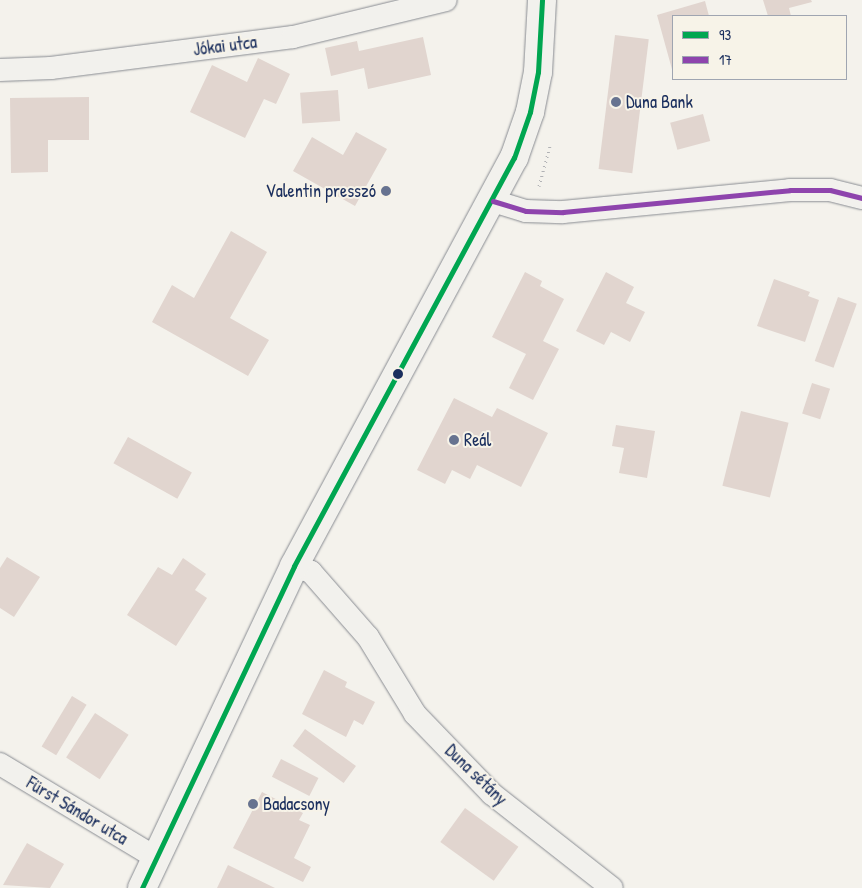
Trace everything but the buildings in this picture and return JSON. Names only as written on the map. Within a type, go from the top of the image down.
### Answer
[{"type":"main road","points":[[142,888],[294,566],[396,372],[493,202],[514,158],[530,112],[538,72],[542,0]]},
{"type":"street","name":"Jókai utca","points":[[0,70],[51,68],[293,37],[446,0]]},
{"type":"street","points":[[493,202],[526,211],[563,212],[790,190],[830,190],[862,198]]},
{"type":"street","name":"Duna sétány","points":[[294,566],[311,572],[368,636],[415,714],[486,788],[612,888]]},
{"type":"street","name":"Fürst Sándor utca","points":[[0,764],[155,857]]},
{"type":"transit line","name":"93","points":[[142,888],[294,566],[514,158],[530,112],[538,72],[542,0]]},
{"type":"transit line","name":"17","points":[[493,201],[526,211],[563,212],[790,190],[830,190],[862,198]]},
{"type":"place","name":"Duna Bank","points":[[616,102]]},
{"type":"place","name":"Valentin presszó","points":[[386,191]]},
{"type":"place","name":"Reál","points":[[454,440]]},
{"type":"place","name":"Badacsony","points":[[253,804]]}]
